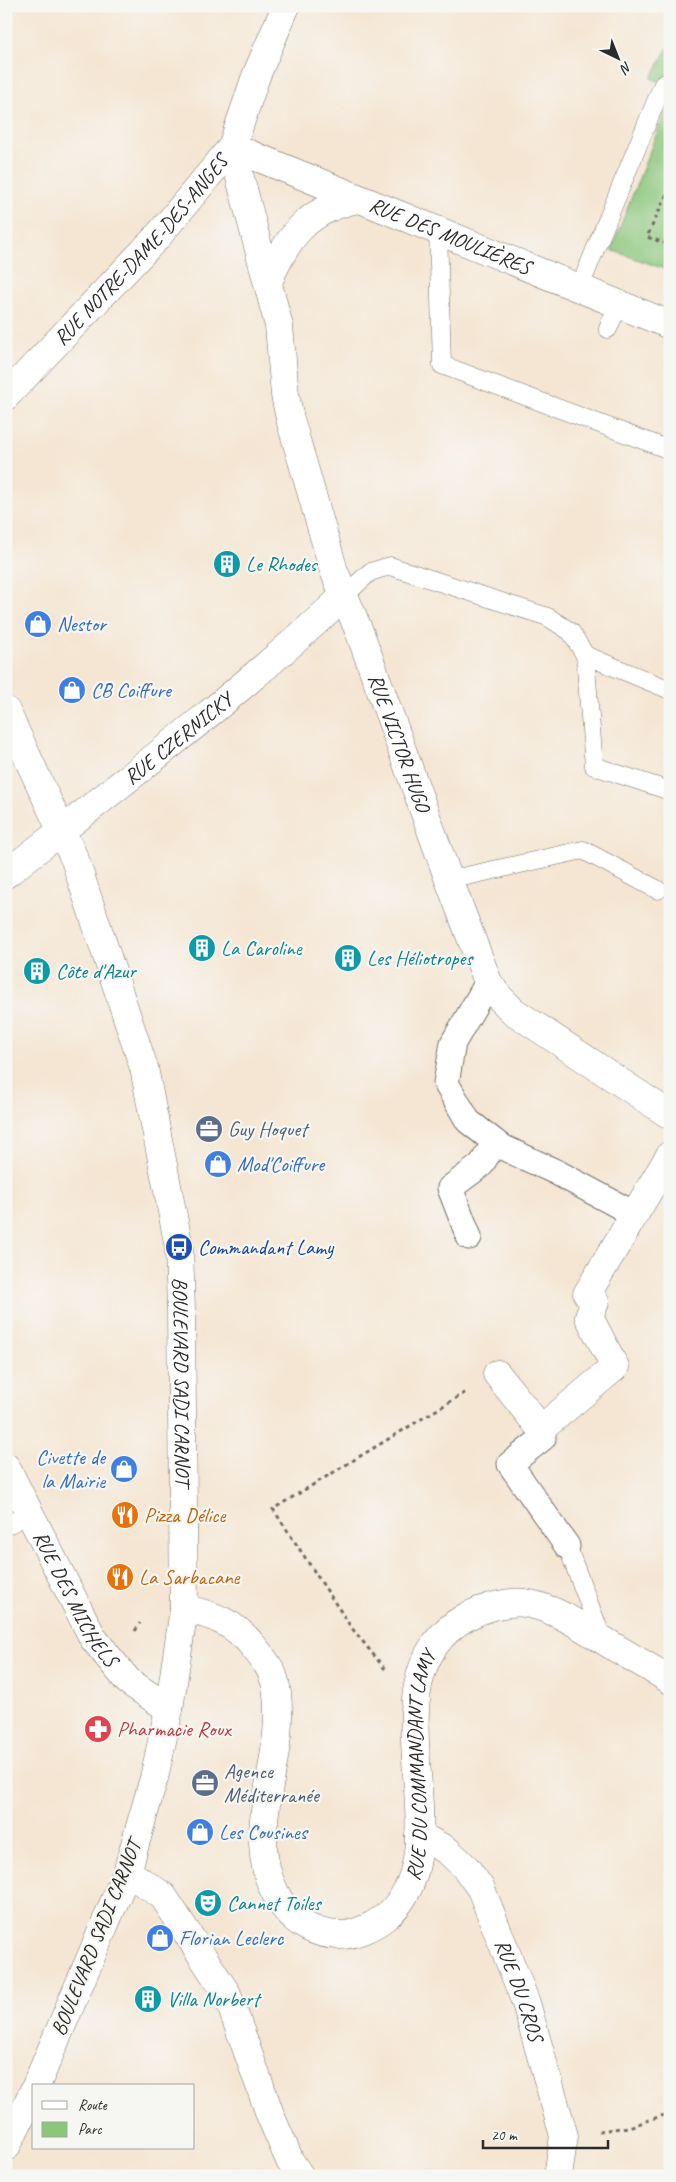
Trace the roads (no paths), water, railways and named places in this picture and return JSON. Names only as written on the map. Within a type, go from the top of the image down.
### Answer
[{"type":"street","name":"RUE NOTRE-DAME-DES-ANGES","points":[[6,396],[164,230],[232,147],[256,76],[286,6]]},
{"type":"street","name":"RUE DES MOULIÈRES","points":[[232,147],[670,325]]},
{"type":"street","name":"RUE VICTOR HUGO","points":[[232,147],[279,326],[285,395],[290,419],[334,571],[361,636],[488,982],[497,995],[513,1011],[670,1115]]},
{"type":"street","points":[[268,282],[287,244],[311,217],[338,203],[358,199]]},
{"type":"street","name":"RUE CZERNICKY","points":[[6,874],[258,674],[344,596]]},
{"type":"street","name":"BOULEVARD SADI CARNOT","points":[[6,711],[63,830],[75,860],[144,1068],[179,1247],[184,1609],[169,1709],[154,1778],[127,1872],[37,2084]]},
{"type":"street","points":[[488,982],[453,1043],[446,1083],[468,1121],[495,1142],[634,1214]]},
{"type":"street","points":[[469,1237],[450,1188],[481,1165],[495,1142]]},
{"type":"street","points":[[541,1429],[615,1367],[589,1317],[596,1302],[587,1294],[670,1155]]},
{"type":"street","points":[[497,1374],[541,1429],[543,1438],[510,1464],[567,1546]]},
{"type":"street","name":"RUE DES MICHELS","points":[[6,1467],[93,1638],[128,1681],[169,1709]]},
{"type":"street","name":"RUE DU COMMANDANT LAMY","points":[[184,1609],[206,1613],[235,1628],[248,1640],[272,1674],[278,1702],[278,1736],[264,1814],[262,1843],[264,1864],[270,1883],[288,1913],[301,1924],[320,1932],[339,1936],[375,1925],[392,1911],[405,1895],[417,1863],[419,1835],[415,1732],[417,1690],[422,1671],[433,1648],[452,1626],[477,1611],[505,1604],[527,1603],[552,1610],[670,1680]]},
{"type":"street","name":"RUE DU CROS","points":[[419,1835],[448,1851],[466,1868],[481,1889],[526,2003],[564,2136],[558,2176]]},
{"type":"street","points":[[127,1872],[163,1896],[227,1994],[271,2117],[290,2161],[300,2176]]},
{"type":"street","points":[[6,2147],[32,2094]]},
{"type":"lane","points":[[579,289],[663,84]]},
{"type":"lane","points":[[438,230],[442,365],[670,450]]},
{"type":"lane","points":[[608,329],[618,304]]},
{"type":"lane","points":[[344,596],[370,572],[390,566],[548,617],[570,632],[585,655],[594,766],[670,791]]},
{"type":"lane","points":[[585,655],[670,690]]},
{"type":"lane","points":[[449,880],[583,850],[658,890]]},
{"type":"lane","points":[[6,1526],[30,1513]]},
{"type":"lane","points":[[567,1546],[604,1640]]},
{"type":"place","name":"Le Rhodes","points":[[227,564]]},
{"type":"place","name":"Nestor","points":[[38,624]]},
{"type":"place","name":"CB Coiffure","points":[[72,690]]},
{"type":"place","name":"La Caroline","points":[[202,948]]},
{"type":"place","name":"Les Héliotropes","points":[[348,958]]},
{"type":"place","name":"Côte d'Azur","points":[[37,971]]},
{"type":"place","name":"Guy Hoquet","points":[[209,1129]]},
{"type":"place","name":"Mod'Coiffure","points":[[218,1164]]},
{"type":"place","name":"Commandant Lamy","points":[[179,1247]]},
{"type":"place","name":"Civette de la Mairie","points":[[124,1469]]},
{"type":"place","name":"Pizza Délice","points":[[125,1515]]},
{"type":"place","name":"La Sarbacane","points":[[120,1577]]},
{"type":"place","name":"Pharmacie Roux","points":[[98,1729]]},
{"type":"place","name":"Agence Méditerranée","points":[[205,1783]]},
{"type":"place","name":"Les Cousines","points":[[200,1832]]},
{"type":"place","name":"Cannet Toiles","points":[[208,1903]]},
{"type":"place","name":"Florian Leclerc","points":[[160,1938]]},
{"type":"place","name":"Villa Norbert","points":[[148,1999]]}]
